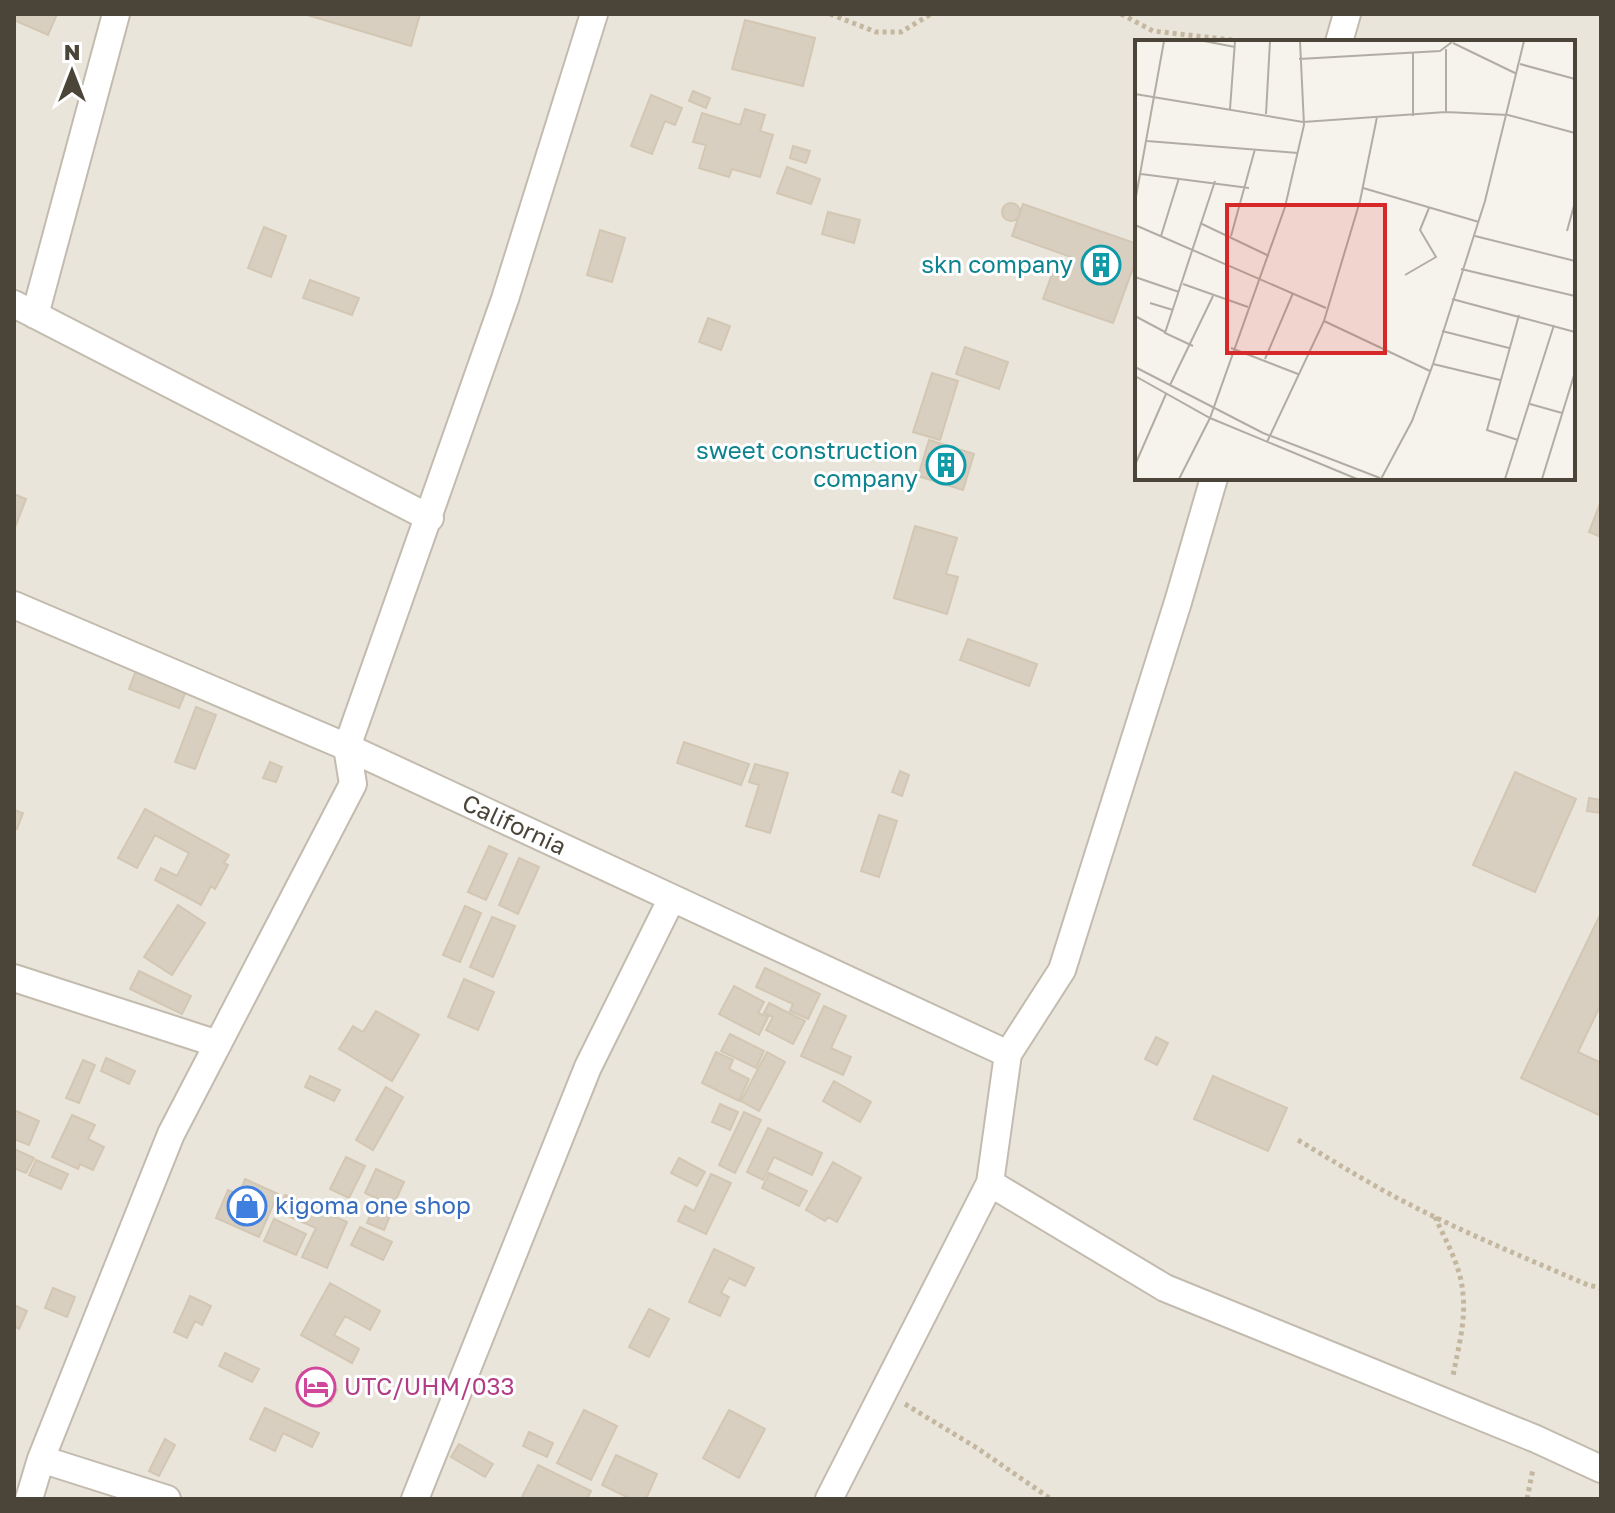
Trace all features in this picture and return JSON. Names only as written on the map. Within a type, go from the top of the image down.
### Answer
[{"type":"street","points":[[116,14],[25,310],[430,518]]},
{"type":"street","points":[[29,1499],[41,1459],[171,1134],[353,784],[347,747],[505,299],[594,14]]},
{"type":"street","points":[[1340,40],[1347,14]]},
{"type":"street","points":[[829,1499],[990,1183],[1008,1054],[1062,970],[1213,480]]},
{"type":"street","name":"California","points":[[14,605],[347,747],[1008,1054]]},
{"type":"street","points":[[415,1499],[588,1067],[672,898]]},
{"type":"street","points":[[14,978],[218,1044]]},
{"type":"street","points":[[990,1183],[1165,1288],[1601,1469]]},
{"type":"street","points":[[41,1459],[167,1499]]},
{"type":"path","points":[[830,14],[876,32],[901,32],[931,14]]},
{"type":"path","points":[[1121,14],[1153,31],[1232,40]]},
{"type":"path","points":[[1298,1140],[1434,1216],[1508,1251],[1601,1288]]},
{"type":"path","points":[[1434,1216],[1454,1258],[1463,1292],[1463,1320],[1448,1403]]},
{"type":"path","points":[[884,1391],[977,1448],[1051,1499]]},
{"type":"shaded area","points":[[14,14],[1601,14],[1601,1499],[14,1499]]},
{"type":"building","points":[[14,14],[57,14],[48,35],[14,20]]},
{"type":"building","points":[[304,14],[420,14],[411,46]]},
{"type":"building","points":[[745,20],[815,38],[803,86],[732,69]]},
{"type":"building","points":[[693,91],[710,98],[706,108],[689,101]]},
{"type":"building","points":[[651,95],[682,108],[675,125],[665,121],[652,154],[631,146]]},
{"type":"building","points":[[745,109],[765,115],[760,131],[773,135],[760,177],[732,169],[729,177],[699,168],[706,145],[693,142],[702,113],[740,125]]},
{"type":"building","points":[[793,146],[810,151],[806,163],[790,158]]},
{"type":"building","points":[[787,167],[820,179],[811,204],[777,193]]},
{"type":"building","points":[[1007,203],[1015,203],[1020,212],[1018,219],[1007,221],[1002,216],[1002,208]]},
{"type":"building","name":"skn company","points":[[1023,204],[1135,243],[1135,262],[1113,323],[1043,299],[1052,274],[1063,278],[1071,257],[1012,236]]},
{"type":"building","points":[[828,212],[860,220],[854,243],[822,234]]},
{"type":"building","points":[[264,227],[286,236],[271,277],[248,268]]},
{"type":"building","points":[[600,230],[625,238],[612,282],[587,275]]},
{"type":"building","points":[[310,280],[359,298],[352,315],[303,298]]},
{"type":"building","points":[[708,318],[730,326],[721,350],[699,342]]},
{"type":"building","points":[[965,347],[1008,362],[999,389],[956,374]]},
{"type":"building","points":[[932,373],[958,381],[940,440],[913,432]]},
{"type":"building","name":"sweet construction company","points":[[929,440],[974,454],[963,490],[918,476]]},
{"type":"building","points":[[14,494],[26,499],[14,530]]},
{"type":"building","points":[[1601,501],[1601,537],[1589,532]]},
{"type":"building","points":[[915,526],[957,538],[946,574],[958,577],[947,614],[894,598]]},
{"type":"building","points":[[968,639],[1037,664],[1029,686],[960,660]]},
{"type":"building","points":[[138,665],[189,684],[179,708],[129,689]]},
{"type":"building","points":[[196,707],[216,715],[195,769],[175,762]]},
{"type":"building","points":[[684,742],[749,764],[741,785],[677,763]]},
{"type":"building","points":[[270,762],[282,767],[276,782],[263,778]]},
{"type":"building","points":[[755,764],[788,773],[770,833],[746,826],[759,785],[749,782]]},
{"type":"building","points":[[900,771],[909,775],[902,796],[892,792]]},
{"type":"building","points":[[1515,772],[1576,799],[1535,892],[1473,865]]},
{"type":"building","points":[[1589,798],[1601,800],[1601,813],[1587,811]]},
{"type":"building","points":[[145,809],[229,855],[224,863],[228,865],[215,889],[211,886],[201,905],[155,880],[161,868],[177,876],[189,853],[155,835],[137,868],[118,858]]},
{"type":"building","points":[[14,810],[23,813],[17,829],[14,828]]},
{"type":"building","points":[[879,815],[897,821],[879,877],[861,871]]},
{"type":"building","points":[[489,846],[507,854],[486,900],[468,892]]},
{"type":"building","points":[[519,858],[539,867],[518,914],[499,905]]},
{"type":"building","points":[[178,905],[205,923],[172,975],[144,957]]},
{"type":"building","points":[[465,906],[481,913],[460,962],[443,955]]},
{"type":"building","points":[[1601,913],[1601,1004],[1578,1052],[1601,1063],[1601,1116],[1521,1078]]},
{"type":"building","points":[[492,917],[515,926],[493,977],[470,967]]},
{"type":"building","points":[[765,968],[820,994],[808,1019],[790,1011],[793,1004],[756,987]]},
{"type":"building","points":[[139,971],[191,996],[182,1014],[130,989]]},
{"type":"building","points":[[464,979],[494,992],[478,1030],[448,1017]]},
{"type":"building","points":[[734,986],[764,1002],[758,1013],[768,1017],[759,1035],[719,1014]]},
{"type":"building","points":[[769,1003],[805,1021],[793,1044],[766,1030],[773,1017],[764,1013]]},
{"type":"building","points":[[824,1006],[846,1016],[831,1048],[851,1057],[843,1075],[801,1056]]},
{"type":"building","points":[[376,1011],[419,1035],[392,1081],[339,1049],[353,1026],[363,1032]]},
{"type":"building","points":[[730,1034],[764,1051],[756,1068],[721,1051]]},
{"type":"building","points":[[1156,1037],[1168,1043],[1157,1065],[1145,1059]]},
{"type":"building","points":[[716,1052],[733,1060],[729,1069],[749,1079],[739,1101],[702,1083]]},
{"type":"building","points":[[767,1052],[785,1062],[759,1111],[741,1101]]},
{"type":"building","points":[[106,1058],[135,1071],[129,1084],[101,1071]]},
{"type":"building","points":[[83,1060],[95,1065],[79,1103],[66,1098]]},
{"type":"building","points":[[310,1076],[340,1090],[334,1101],[305,1087]]},
{"type":"building","points":[[1213,1076],[1287,1108],[1268,1151],[1194,1119]]},
{"type":"building","points":[[834,1081],[871,1102],[860,1122],[823,1101]]},
{"type":"building","points":[[386,1087],[403,1097],[373,1150],[356,1140]]},
{"type":"building","points":[[720,1104],[738,1112],[730,1130],[712,1122]]},
{"type":"building","points":[[14,1110],[39,1121],[29,1145],[14,1139]]},
{"type":"building","points":[[744,1112],[761,1120],[735,1173],[719,1165]]},
{"type":"building","points":[[72,1115],[95,1125],[88,1139],[104,1147],[93,1170],[80,1164],[78,1169],[52,1157]]},
{"type":"building","points":[[768,1128],[822,1153],[812,1175],[774,1157],[763,1180],[747,1172]]},
{"type":"building","points":[[14,1149],[34,1158],[26,1173],[14,1168]]},
{"type":"building","points":[[346,1157],[365,1166],[349,1198],[330,1189]]},
{"type":"building","points":[[679,1158],[705,1172],[697,1186],[671,1173]]},
{"type":"building","points":[[36,1160],[68,1174],[61,1189],[29,1175]]},
{"type":"building","points":[[833,1162],[861,1178],[837,1222],[828,1217],[825,1221],[806,1210]]},
{"type":"building","points":[[376,1169],[404,1182],[393,1206],[365,1193]]},
{"type":"building","points":[[769,1173],[807,1191],[799,1206],[762,1188]]},
{"type":"building","points":[[711,1174],[731,1183],[706,1234],[678,1221],[685,1206],[694,1211]]},
{"type":"building","name":"kigoma one shop","points":[[245,1179],[278,1194],[259,1237],[216,1218],[228,1190],[239,1195]]},
{"type":"building","points":[[285,1195],[347,1222],[327,1268],[302,1257],[316,1228],[277,1211]]},
{"type":"building","points":[[373,1209],[390,1216],[384,1230],[367,1223]]},
{"type":"building","points":[[274,1219],[306,1234],[296,1255],[264,1241]]},
{"type":"building","points":[[360,1227],[392,1242],[383,1260],[351,1245]]},
{"type":"building","points":[[714,1249],[754,1268],[745,1286],[729,1278],[721,1293],[729,1297],[720,1316],[689,1302]]},
{"type":"building","points":[[330,1283],[380,1311],[370,1330],[345,1316],[334,1335],[359,1349],[352,1363],[301,1335]]},
{"type":"building","points":[[53,1288],[75,1297],[67,1317],[45,1308]]},
{"type":"building","points":[[190,1296],[211,1306],[202,1325],[195,1321],[187,1338],[174,1332]]},
{"type":"building","points":[[14,1305],[27,1311],[19,1329],[16,1327],[14,1331]]},
{"type":"building","points":[[649,1309],[669,1319],[649,1357],[629,1347]]},
{"type":"building","points":[[225,1353],[259,1369],[252,1382],[219,1366]]},
{"type":"building","name":"UTC/UHM/033","points":[[302,1372],[337,1390],[331,1402],[296,1385]]},
{"type":"building","points":[[265,1408],[319,1433],[312,1447],[283,1433],[275,1451],[250,1439]]},
{"type":"building","points":[[584,1410],[617,1426],[591,1480],[557,1463]]},
{"type":"building","points":[[729,1410],[765,1429],[739,1478],[703,1458]]},
{"type":"building","points":[[529,1432],[553,1443],[547,1457],[523,1446]]},
{"type":"building","points":[[165,1439],[175,1445],[159,1476],[149,1471]]},
{"type":"building","points":[[459,1444],[493,1464],[485,1477],[451,1457]]},
{"type":"building","points":[[616,1455],[657,1474],[646,1499],[631,1499],[602,1485]]},
{"type":"building","points":[[538,1465],[591,1491],[587,1499],[521,1499]]},
{"type":"place","name":"skn company","points":[[1101,265]]},
{"type":"place","name":"sweet construction company","points":[[946,465]]},
{"type":"place","name":"kigoma one shop","points":[[247,1206]]},
{"type":"place","name":"UTC/UHM/033","points":[[316,1387]]}]
